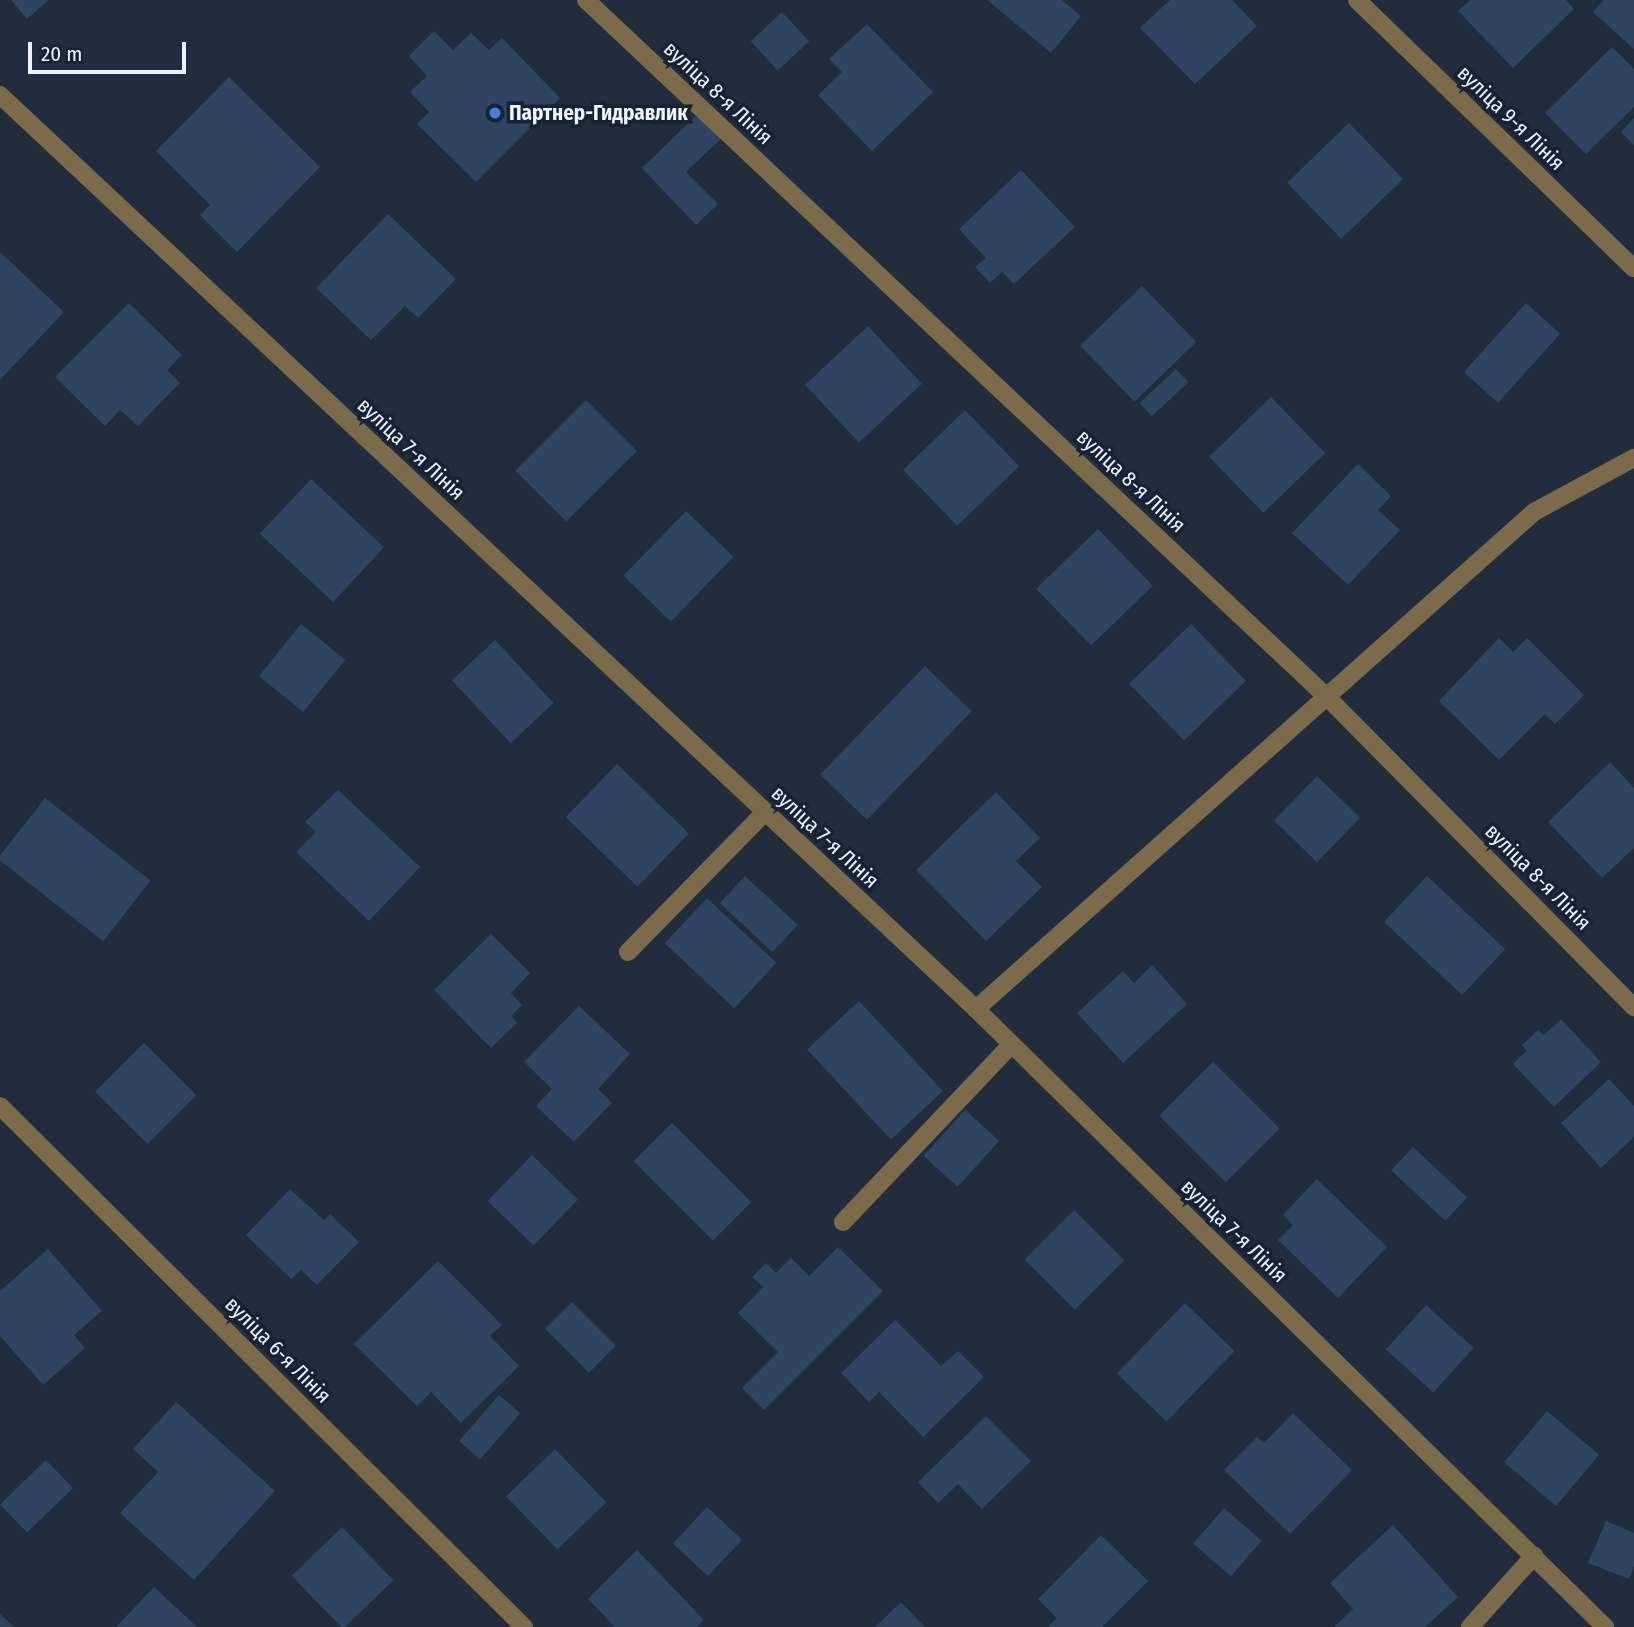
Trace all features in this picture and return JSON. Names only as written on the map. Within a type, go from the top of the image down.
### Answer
[{"type":"street","name":"вуліца 8-я Лінія","points":[[586,0],[1328,698],[1634,1007]]},
{"type":"street","name":"вуліца 9-я Лінія","points":[[1357,0],[1634,268]]},
{"type":"street","name":"вуліца 7-я Лінія","points":[[0,95],[976,1009],[1605,1627]]},
{"type":"street","points":[[976,1009],[1534,512],[1634,458]]},
{"type":"street","points":[[628,952],[765,812]]},
{"type":"street","points":[[843,1222],[1011,1045]]},
{"type":"street","name":"вуліца 6-я Лінія","points":[[0,1106],[524,1627]]},
{"type":"street","points":[[1470,1627],[1534,1556]]},
{"type":"building","points":[[11,0],[49,0],[27,19]]},
{"type":"building","points":[[987,0],[1062,0],[1081,16],[1051,53]]},
{"type":"building","points":[[1170,0],[1232,0],[1257,26],[1195,84],[1140,28]]},
{"type":"building","points":[[1470,0],[1566,0],[1574,9],[1513,68],[1458,11]]},
{"type":"building","points":[[1604,0],[1634,0],[1634,49],[1593,12]]},
{"type":"building","points":[[782,12],[809,41],[778,71],[751,41]]},
{"type":"building","points":[[867,24],[933,92],[872,151],[818,95],[842,72],[829,59]]},
{"type":"building","points":[[434,31],[453,50],[471,33],[489,50],[502,38],[560,98],[476,182],[417,124],[429,112],[410,92],[427,76],[409,56]]},
{"type":"building","points":[[1612,47],[1634,69],[1634,107],[1586,154],[1545,113]]},
{"type":"building","points":[[229,77],[320,167],[237,252],[200,215],[210,205],[156,151]]},
{"type":"building","points":[[703,109],[726,134],[686,172],[718,204],[696,225],[642,168]]},
{"type":"building","points":[[1634,118],[1634,145],[1621,132]]},
{"type":"building","points":[[1349,123],[1403,179],[1341,239],[1287,183]]},
{"type":"building","points":[[1021,170],[1075,227],[1014,284],[1002,272],[990,283],[975,267],[986,258],[959,229]]},
{"type":"building","points":[[388,214],[456,279],[418,318],[405,306],[371,340],[316,288]]},
{"type":"building","points":[[0,252],[64,312],[0,380]]},
{"type":"building","points":[[1142,286],[1196,342],[1134,402],[1080,346]]},
{"type":"building","points":[[129,303],[182,355],[167,370],[180,383],[138,426],[120,410],[105,426],[55,377]]},
{"type":"building","points":[[1526,303],[1560,334],[1498,403],[1464,372]]},
{"type":"building","points":[[868,326],[922,384],[859,442],[805,385]]},
{"type":"building","points":[[1176,369],[1188,382],[1152,416],[1139,403]]},
{"type":"building","points":[[1271,397],[1325,453],[1263,513],[1209,457]]},
{"type":"building","points":[[586,400],[637,451],[566,522],[515,471]]},
{"type":"building","points":[[965,410],[1019,466],[957,526],[903,470]]},
{"type":"building","points":[[1358,464],[1391,496],[1378,510],[1400,530],[1348,585],[1292,533]]},
{"type":"building","points":[[311,479],[384,547],[333,602],[260,534]]},
{"type":"building","points":[[686,511],[733,557],[671,622],[623,576]]},
{"type":"building","points":[[1098,529],[1153,586],[1091,646],[1036,589]]},
{"type":"building","points":[[301,624],[345,660],[303,712],[259,676]]},
{"type":"building","points":[[1191,624],[1246,681],[1184,741],[1129,684]]},
{"type":"building","points":[[1499,638],[1513,652],[1527,638],[1584,695],[1555,724],[1545,714],[1499,760],[1439,701]]},
{"type":"building","points":[[495,640],[554,703],[511,743],[452,680]]},
{"type":"building","points":[[925,666],[972,711],[867,820],[820,775]]},
{"type":"building","points":[[1610,762],[1634,788],[1634,848],[1602,878],[1548,822]]},
{"type":"building","points":[[617,764],[689,833],[638,887],[566,817]]},
{"type":"building","points":[[1317,776],[1360,818],[1317,862],[1274,821]]},
{"type":"building","points":[[338,790],[420,867],[369,921],[296,852],[316,832],[305,822]]},
{"type":"building","points":[[996,792],[1040,838],[1016,861],[1042,887],[986,941],[916,870]]},
{"type":"building","points":[[45,798],[151,880],[103,941],[0,861],[0,856]]},
{"type":"building","points":[[745,876],[798,925],[772,952],[720,903]]},
{"type":"building","points":[[1427,876],[1505,949],[1462,995],[1384,922]]},
{"type":"building","points":[[707,898],[776,963],[734,1008],[665,943]]},
{"type":"building","points":[[491,934],[530,973],[511,993],[522,1005],[511,1016],[517,1023],[491,1048],[434,990]]},
{"type":"building","points":[[1152,965],[1187,1004],[1123,1063],[1077,1013],[1123,971],[1134,983]]},
{"type":"building","points":[[859,1001],[943,1091],[891,1139],[807,1049]]},
{"type":"building","points":[[579,1006],[630,1054],[598,1089],[612,1103],[574,1142],[536,1106],[552,1089],[524,1062]]},
{"type":"building","points":[[1561,1019],[1601,1062],[1554,1107],[1513,1064],[1526,1051],[1522,1045],[1538,1030],[1544,1035]]},
{"type":"building","points":[[144,1043],[196,1095],[148,1144],[95,1092]]},
{"type":"building","points":[[1213,1062],[1279,1128],[1226,1182],[1159,1116]]},
{"type":"building","points":[[1609,1079],[1634,1106],[1634,1137],[1601,1168],[1561,1123]]},
{"type":"building","points":[[965,1110],[999,1141],[958,1187],[924,1156]]},
{"type":"building","points":[[672,1123],[751,1202],[713,1240],[634,1161]]},
{"type":"building","points":[[1413,1147],[1467,1197],[1445,1221],[1391,1170]]},
{"type":"building","points":[[532,1155],[578,1199],[534,1245],[488,1201]]},
{"type":"building","points":[[1317,1179],[1387,1247],[1338,1298],[1278,1240],[1293,1225],[1283,1215]]},
{"type":"building","points":[[290,1189],[324,1220],[330,1214],[359,1242],[317,1285],[301,1270],[291,1279],[246,1235]]},
{"type":"building","points":[[1074,1210],[1124,1260],[1075,1310],[1025,1259]]},
{"type":"building","points":[[838,1247],[883,1291],[764,1410],[742,1388],[778,1352],[738,1313],[763,1287],[752,1277],[766,1263],[776,1273],[791,1258],[809,1276]]},
{"type":"building","points":[[48,1249],[102,1311],[74,1335],[85,1348],[43,1385],[0,1336],[0,1291]]},
{"type":"building","points":[[438,1261],[502,1325],[490,1336],[519,1366],[461,1423],[431,1392],[417,1406],[354,1344]]},
{"type":"building","points":[[572,1302],[616,1346],[589,1373],[545,1329]]},
{"type":"building","points":[[1185,1303],[1235,1351],[1167,1421],[1117,1373]]},
{"type":"building","points":[[1426,1305],[1474,1348],[1433,1392],[1386,1350]]},
{"type":"building","points":[[895,1320],[941,1366],[958,1351],[984,1377],[923,1437],[879,1392],[869,1402],[841,1373]]},
{"type":"building","points":[[499,1395],[520,1413],[480,1459],[459,1441]]},
{"type":"building","points":[[176,1402],[275,1491],[194,1580],[120,1513],[158,1472],[133,1449]]},
{"type":"building","points":[[1547,1411],[1599,1455],[1556,1506],[1504,1462]]},
{"type":"building","points":[[1293,1413],[1352,1470],[1290,1534],[1224,1470],[1257,1437],[1264,1443]]},
{"type":"building","points":[[986,1416],[1031,1461],[982,1509],[958,1484],[938,1503],[918,1482]]},
{"type":"building","points":[[555,1449],[606,1502],[557,1549],[506,1496]]},
{"type":"building","points":[[46,1460],[73,1488],[27,1533],[0,1504]]},
{"type":"building","points":[[707,1507],[742,1540],[708,1576],[673,1544]]},
{"type":"building","points":[[1224,1508],[1262,1541],[1231,1576],[1193,1543]]},
{"type":"building","points":[[1606,1521],[1634,1533],[1634,1566],[1629,1579],[1588,1563]]},
{"type":"building","points":[[1393,1525],[1458,1597],[1425,1627],[1334,1627],[1353,1609],[1330,1583]]},
{"type":"building","points":[[342,1527],[393,1580],[345,1627],[341,1627],[292,1576]]},
{"type":"building","points":[[1101,1535],[1148,1581],[1102,1627],[1048,1627],[1057,1618],[1038,1599]]},
{"type":"building","points":[[637,1550],[704,1620],[696,1627],[615,1627],[588,1599]]},
{"type":"building","points":[[154,1587],[197,1627],[116,1627]]},
{"type":"building","points":[[901,1602],[925,1627],[875,1627]]},
{"type":"building","points":[[0,1614],[14,1627],[0,1627]]},
{"type":"place","name":"Партнер-Гидравлик","points":[[495,113]]}]
